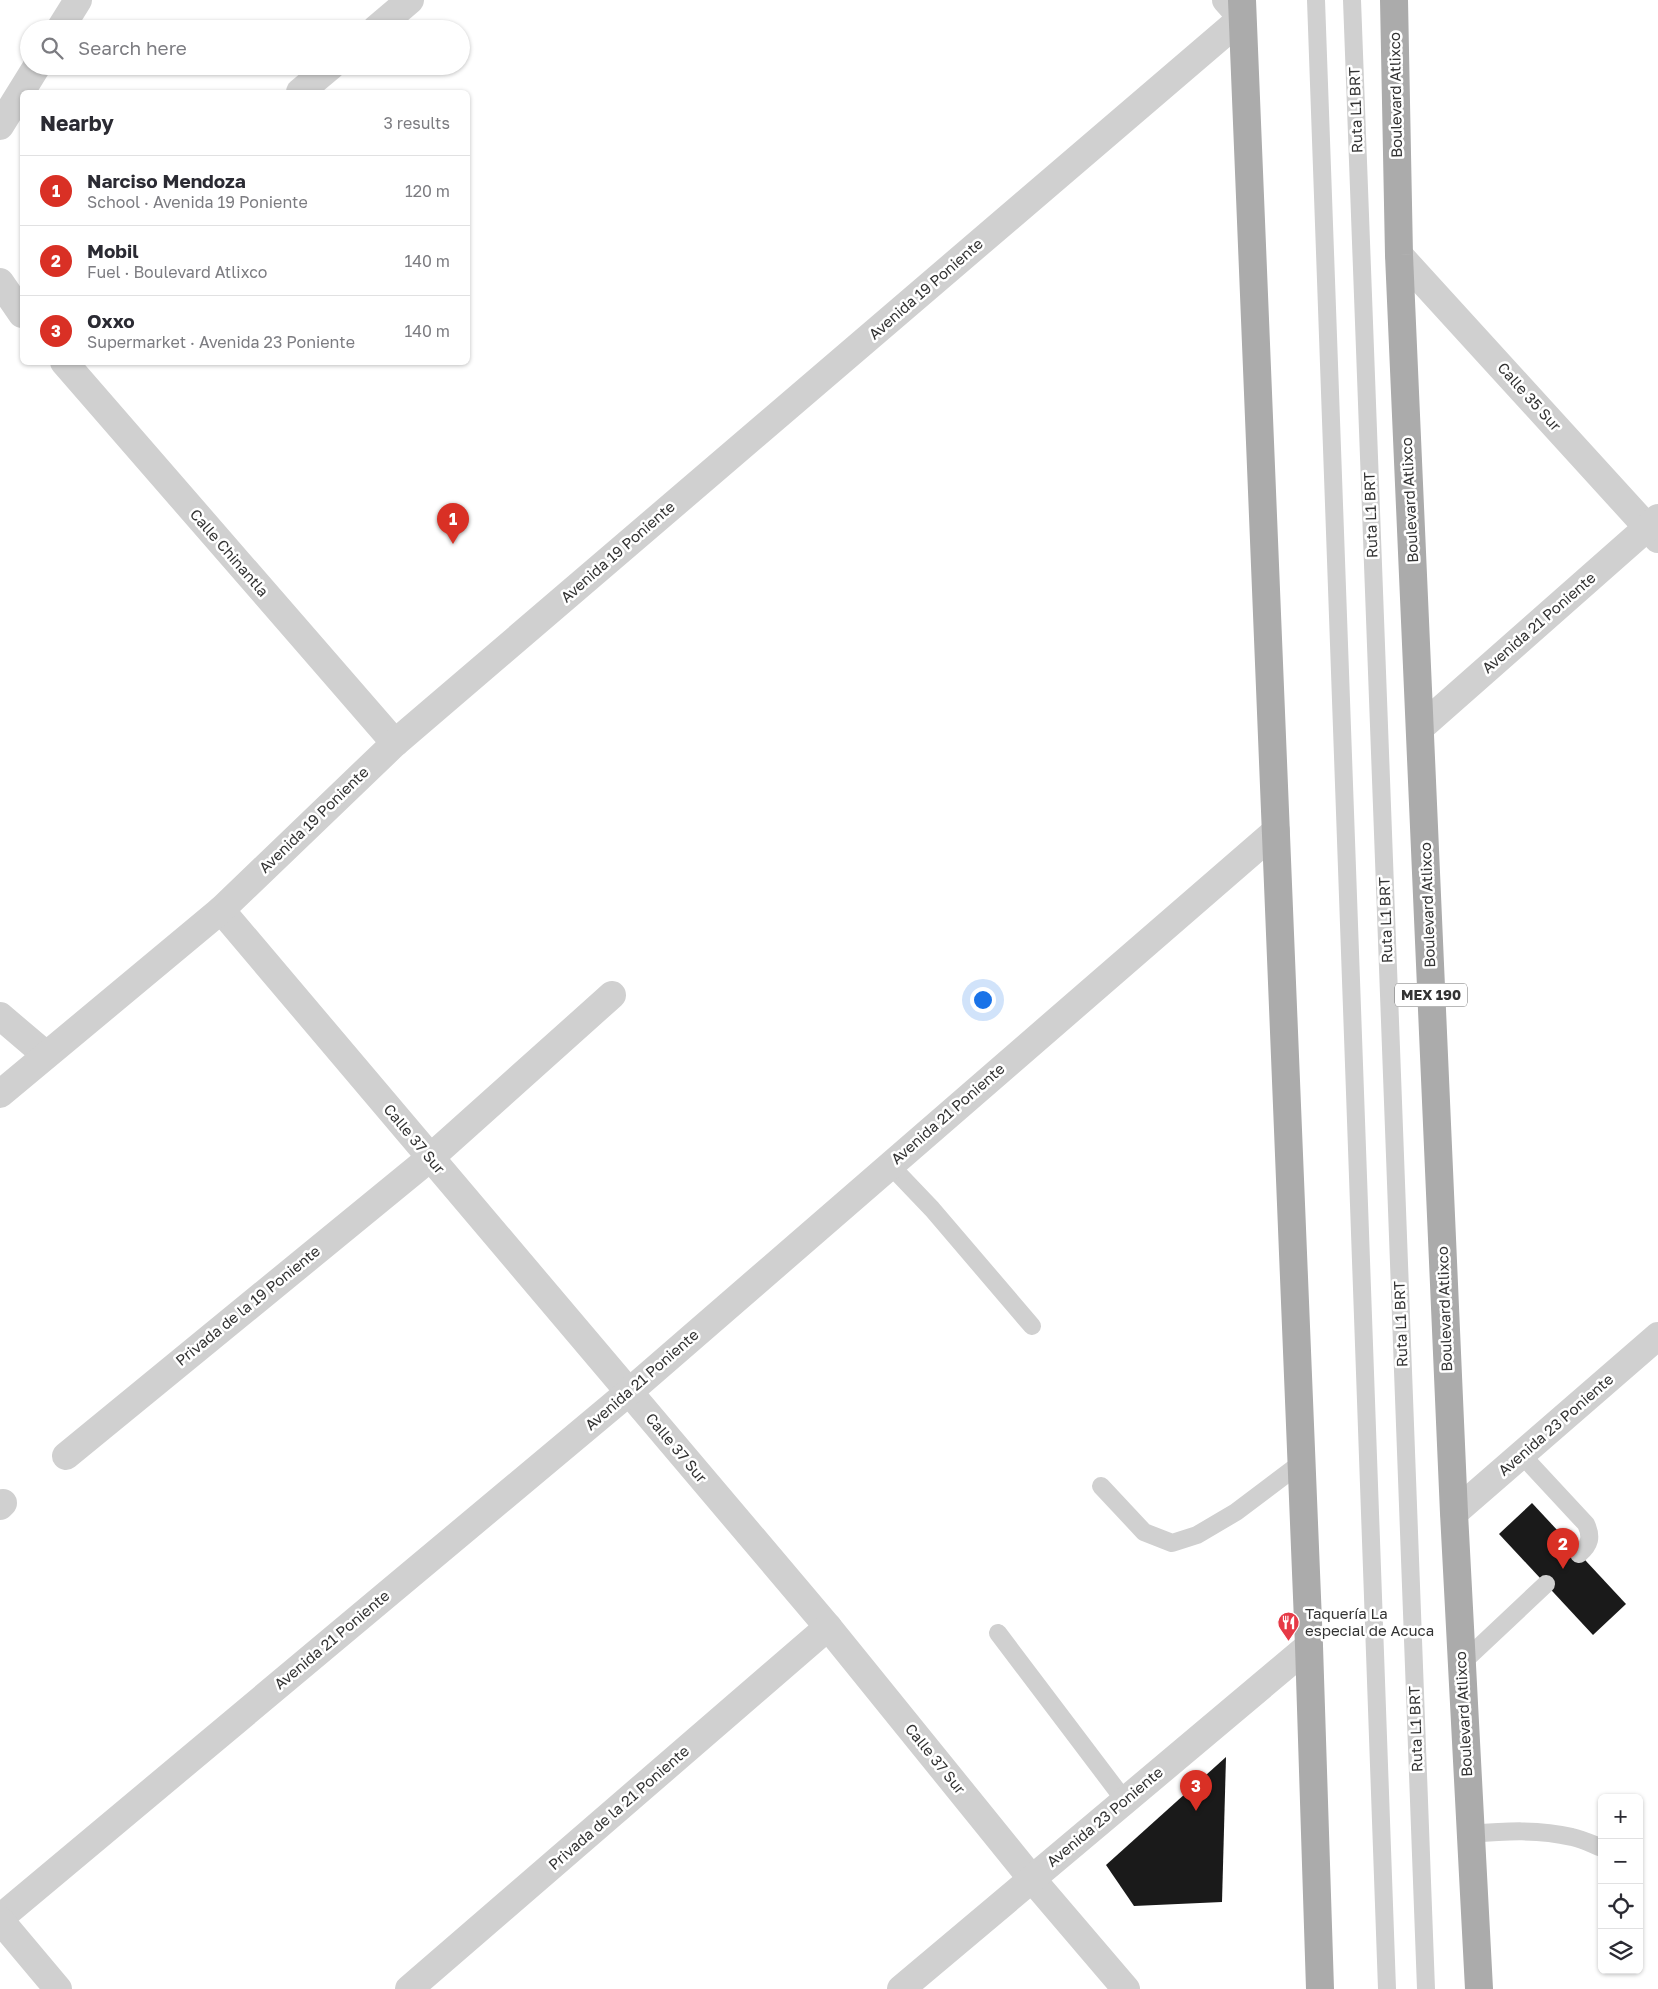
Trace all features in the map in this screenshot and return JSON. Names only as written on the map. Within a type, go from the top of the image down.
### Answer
[{"type":"main road","name":"Boulevard Atlixco","points":[[1394,0],[1399,255],[1454,1513],[1479,1989]]},
{"type":"main road","points":[[1237,6],[1276,831],[1309,1646],[1320,1989]]},
{"type":"street","points":[[66,20],[78,0]]},
{"type":"street","points":[[387,20],[410,0]]},
{"type":"street","name":"Avenida 19 Poniente","points":[[0,1094],[221,910],[395,743],[1237,6]]},
{"type":"street","points":[[22,90],[31,75]]},
{"type":"street","points":[[302,90],[320,75]]},
{"type":"street","points":[[0,126],[20,94]]},
{"type":"street","name":"Calle 35 Sur","points":[[1399,255],[1654,528]]},
{"type":"street","points":[[0,282],[20,311]]},
{"type":"street","name":"Calle Chinantla","points":[[67,365],[395,743]]},
{"type":"street","name":"Avenida 21 Poniente","points":[[1420,728],[1654,528]]},
{"type":"street","name":"Avenida 21 Poniente","points":[[0,1919],[629,1392],[1276,831]]},
{"type":"street","name":"Calle 37 Sur","points":[[221,910],[828,1627],[1032,1879],[1126,1989]]},
{"type":"street","name":"Privada de la 19 Poniente","points":[[66,1456],[430,1158],[612,994]]},
{"type":"street","points":[[0,1016],[46,1056]]},
{"type":"street","name":"Avenida 23 Poniente","points":[[1454,1513],[1658,1336]]},
{"type":"street","name":"Privada de la 21 Poniente","points":[[409,1989],[828,1627]]},
{"type":"street","name":"Avenida 23 Poniente","points":[[901,1989],[1309,1646]]},
{"type":"street","points":[[0,1919],[58,1989]]},
{"type":"lane","points":[[1316,0],[1387,1989]]},
{"type":"lane","name":"Ruta L1 BRT","points":[[1352,0],[1426,1989]]},
{"type":"lane","points":[[890,1165],[932,1209],[1032,1326]]},
{"type":"lane","points":[[1522,1454],[1586,1524],[1590,1533],[1589,1542],[1579,1554]]},
{"type":"lane","points":[[1101,1486],[1144,1532],[1172,1544],[1197,1535],[1236,1512],[1301,1464]]},
{"type":"lane","points":[[1462,1663],[1546,1584]]},
{"type":"lane","points":[[998,1633],[1125,1800]]},
{"type":"lane","points":[[1471,1834],[1515,1831],[1547,1832],[1574,1837],[1598,1846]]},
{"type":"building","points":[[1532,1503],[1626,1604],[1593,1635],[1499,1534]]},
{"type":"building","points":[[1226,1757],[1222,1902],[1134,1906],[1106,1865]]},
{"type":"place","name":"Narciso Mendoza","points":[[453,544]]},
{"type":"place","name":"Mobil","points":[[1563,1569]]},
{"type":"place","name":"Taquería La especial de Acuca","points":[[1289,1642]]},
{"type":"place","name":"Oxxo","points":[[1196,1811]]}]
